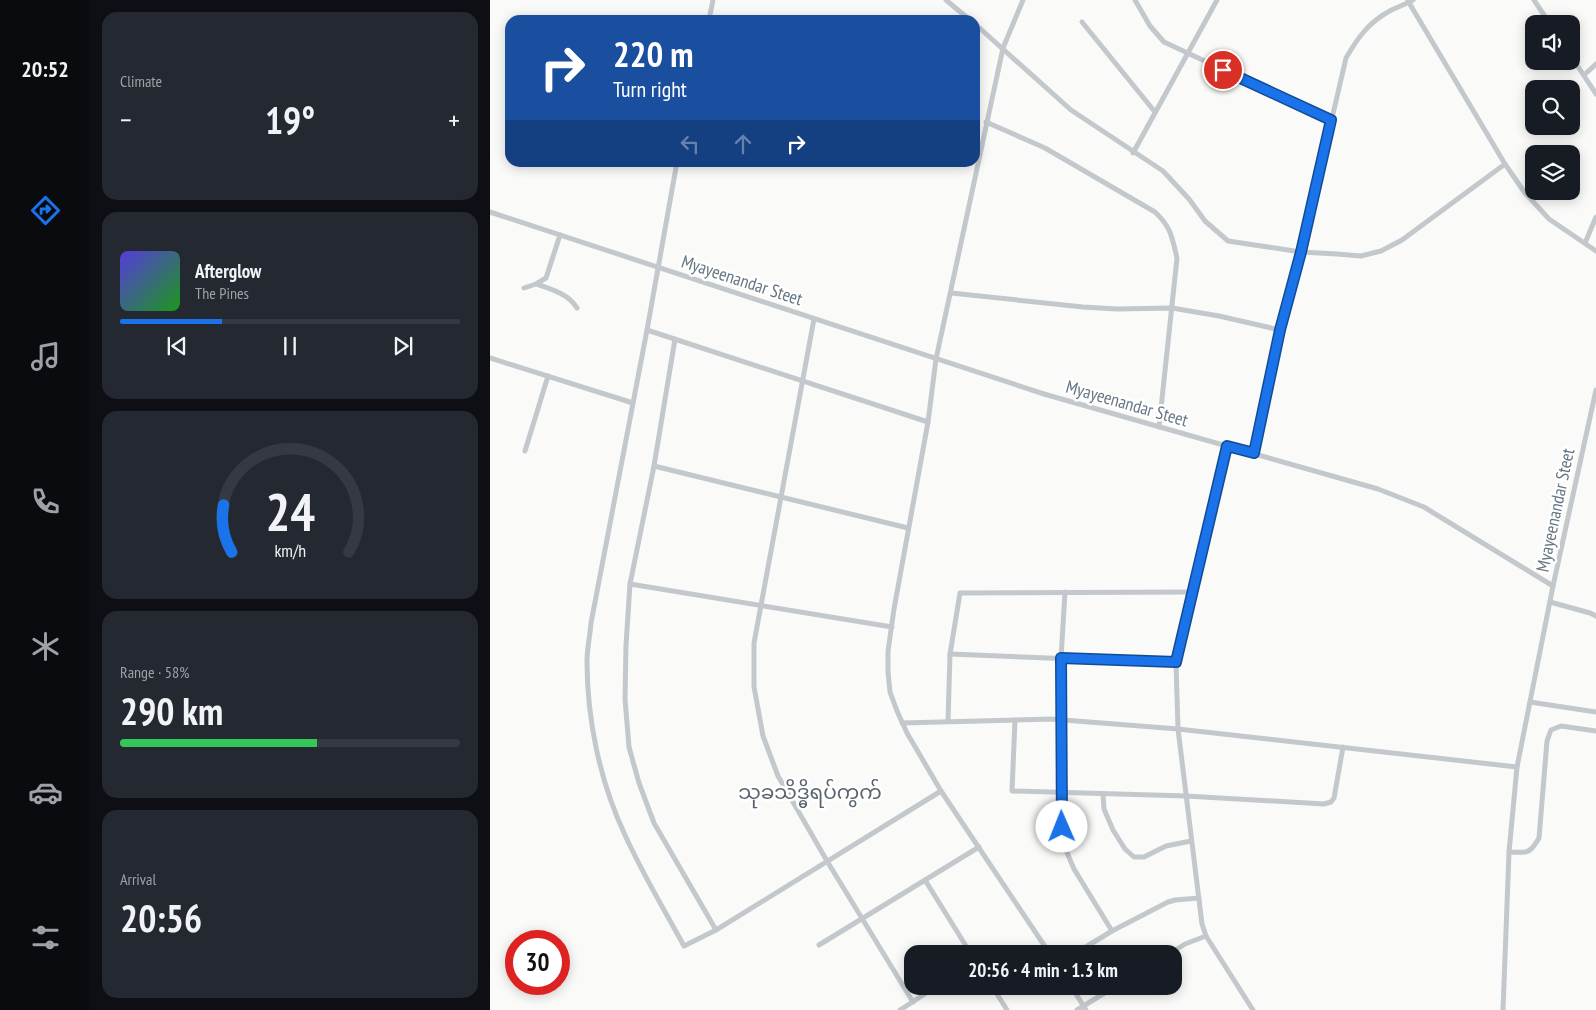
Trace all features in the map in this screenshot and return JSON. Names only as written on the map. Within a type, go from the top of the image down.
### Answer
[{"type":"street","points":[[710,15],[714,0]]},
{"type":"street","points":[[946,0],[964,15]]},
{"type":"street","points":[[980,151],[1003,48],[1023,0]]},
{"type":"street","points":[[1135,0],[1150,26],[1164,42],[1331,120]]},
{"type":"street","points":[[1133,152],[1217,0]]},
{"type":"street","points":[[1534,0],[1544,15]]},
{"type":"street","points":[[1254,453],[1280,330],[1301,252],[1346,58],[1356,39],[1371,22],[1389,11],[1409,1],[1505,164],[1525,193],[1548,219],[1596,251]]},
{"type":"street","points":[[1082,22],[1155,112]]},
{"type":"street","points":[[980,28],[1071,110],[1163,171],[1205,221],[1228,241],[1301,252],[1361,256],[1381,251],[1402,240],[1505,164]]},
{"type":"street","points":[[1584,75],[1596,64]]},
{"type":"street","points":[[1580,69],[1596,94]]},
{"type":"street","points":[[986,122],[1045,148],[1155,212],[1166,222],[1177,258],[1159,427]]},
{"type":"street","points":[[676,167],[648,330],[592,623],[587,660],[589,704],[596,747],[611,800],[625,835],[684,946],[716,930],[941,791]]},
{"type":"street","points":[[977,167],[936,359],[928,422],[892,627],[888,672],[890,692],[902,722],[941,791],[1044,945]]},
{"type":"street","name":"Myayeenandar Steet","points":[[490,212],[1044,394],[1378,489],[1424,507],[1553,586],[1596,390]]},
{"type":"street","points":[[1585,243],[1596,216]]},
{"type":"street","points":[[524,288],[546,278],[560,235]]},
{"type":"street","points":[[536,284],[567,297],[574,302],[577,308]]},
{"type":"street","points":[[951,293],[1083,307],[1117,309],[1172,308],[1219,316],[1280,330]]},
{"type":"street","points":[[814,319],[760,605],[754,643],[754,687],[763,736],[778,776],[912,1002]]},
{"type":"street","points":[[648,330],[928,422]]},
{"type":"street","points":[[675,339],[654,466],[630,584],[625,699],[629,747],[639,783],[654,822],[716,930]]},
{"type":"street","points":[[490,358],[633,403]]},
{"type":"street","points":[[524,451],[548,376]]},
{"type":"street","points":[[1227,446],[1176,662],[1178,729],[1202,924],[1206,936],[1253,1010]]},
{"type":"street","points":[[654,466],[908,528]]},
{"type":"street","points":[[630,584],[892,627]]},
{"type":"street","points":[[1503,1010],[1509,852],[1517,767],[1553,586]]},
{"type":"street","points":[[1065,592],[1061,658],[1062,827],[1065,848],[1074,870],[1112,931]]},
{"type":"street","points":[[948,722],[950,654],[960,593],[1192,592]]},
{"type":"street","points":[[1550,602],[1590,612],[1596,616]]},
{"type":"street","points":[[950,654],[1176,662]]},
{"type":"street","points":[[1530,702],[1596,712]]},
{"type":"street","points":[[1015,720],[1012,791],[1186,796],[1316,804],[1331,802],[1334,798],[1343,747]]},
{"type":"street","points":[[902,722],[1062,720],[1178,729],[1517,767]]},
{"type":"street","points":[[1509,852],[1526,853],[1533,849],[1539,838],[1547,741],[1552,730],[1561,726],[1596,731]]},
{"type":"street","points":[[1103,794],[1104,809],[1113,830],[1125,849],[1134,856],[1144,857],[1166,846],[1192,841]]},
{"type":"street","points":[[819,945],[979,847]]},
{"type":"street","points":[[925,880],[965,945]]},
{"type":"street","points":[[1089,945],[1168,902],[1198,898]]},
{"type":"street","points":[[1182,946],[1206,936]]},
{"type":"street","points":[[900,1010],[923,995]]},
{"type":"street","points":[[998,995],[1007,1010]]},
{"type":"street","points":[[1077,995],[1085,1008]]},
{"type":"street","points":[[1077,1010],[1085,1008],[1103,995]]},
{"type":"district","name":"သုခသိဒ္ဓိရပ်ကွက်","points":[[810,792]]},
{"type":"route","points":[[1062,827],[1061,658],[1176,662],[1227,446],[1254,453],[1280,330],[1301,252],[1331,120],[1223,70]]}]
